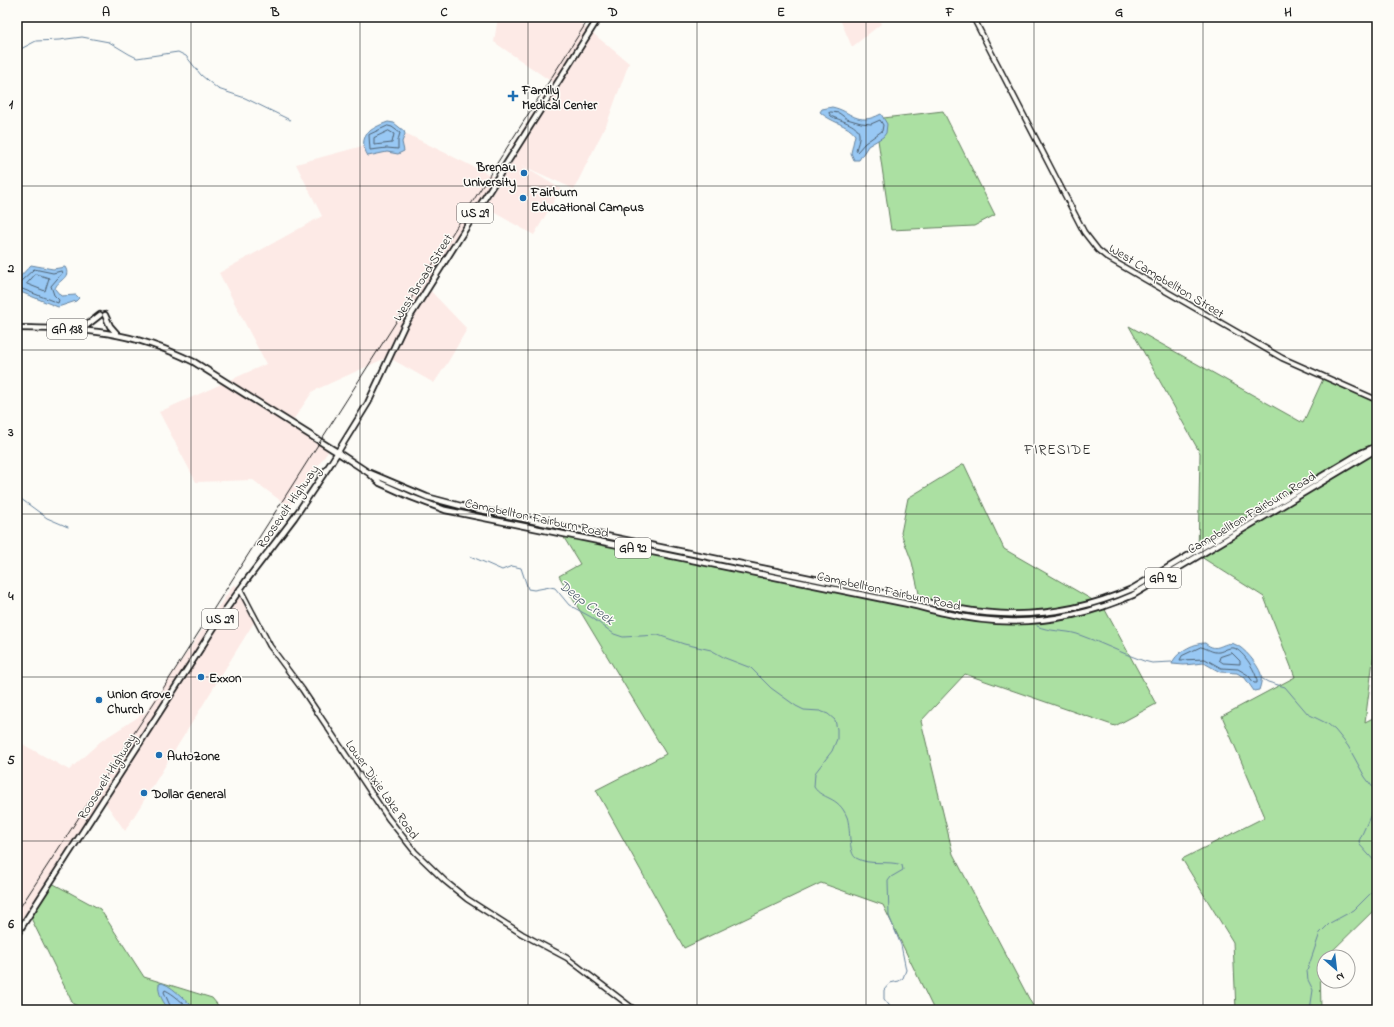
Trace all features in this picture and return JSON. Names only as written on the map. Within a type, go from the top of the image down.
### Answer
[{"type":"main road","name":"West Broad Street","points":[[337,452],[368,403],[404,326],[599,17]]},
{"type":"main road","points":[[82,329],[102,315],[117,334]]},
{"type":"main road","name":"GA 138","points":[[17,328],[82,329],[117,334],[158,346],[194,362],[337,452]]},
{"type":"main road","name":"Campbellton Fairburn Road","points":[[369,473],[380,476],[416,493],[461,506],[960,609],[992,614],[1022,615],[1053,612],[1080,607],[1132,589],[1361,453],[1377,446]]},
{"type":"main road","name":"Campbellton Fairburn Road","points":[[337,452],[369,473],[380,483],[445,510],[903,603],[945,614],[985,620],[1022,622],[1052,620],[1084,613],[1138,592],[1377,449]]},
{"type":"main road","name":"Roosevelt Highway","points":[[17,934],[240,589],[294,518],[337,452]]},
{"type":"street","name":"West Campbellton Street","points":[[973,17],[1084,232],[1098,250],[1108,258],[1175,298],[1282,358],[1377,400]]},
{"type":"street","name":"Lower Dixie Lake Road","points":[[240,589],[270,646],[302,689],[388,818],[415,852],[445,881],[467,899],[522,934],[567,958],[635,1010]]},
{"type":"shaded area","points":[[498,17],[573,17],[629,63],[607,123],[574,189],[519,164],[561,189],[534,235],[484,207],[513,161],[510,150],[552,82],[494,42]]},
{"type":"shaded area","points":[[839,17],[878,17],[881,24],[852,47]]},
{"type":"shaded area","points":[[407,134],[494,177],[425,285],[467,329],[448,362],[434,383],[388,357],[313,391],[291,423],[330,449],[289,507],[253,480],[196,482],[159,412],[266,364],[219,273],[322,216],[296,164]]},
{"type":"shaded area","points":[[234,584],[241,590],[256,619],[125,831],[102,798],[17,933],[17,741],[69,770],[101,741],[146,712]]},
{"type":"green space","points":[[943,111],[995,215],[974,226],[891,230],[875,119]]},
{"type":"green space","points":[[1129,326],[1303,423],[1324,377],[1377,402],[1377,630],[1365,722],[1377,716],[1377,907],[1334,949],[1316,949],[1316,989],[1321,989],[1321,1010],[1236,1010],[1233,942],[1182,859],[1265,817],[1222,716],[1295,677],[1264,597],[1198,555],[1200,453]]},
{"type":"green space","points":[[964,464],[1004,549],[1103,606],[1156,704],[1115,726],[965,674],[921,721],[953,854],[1035,1010],[934,1010],[883,905],[821,883],[684,948],[596,790],[666,754],[559,576],[580,564],[558,528],[922,607],[912,562],[901,533],[908,498]]},
{"type":"green space","points":[[50,882],[100,909],[144,977],[212,998],[222,1010],[88,1010],[73,1004],[29,914]]},
{"type":"water","points":[[832,107],[860,119],[873,118],[881,114],[887,124],[886,133],[883,137],[868,146],[859,160],[854,160],[851,153],[855,135],[820,112],[822,109]]},
{"type":"water","points":[[388,122],[394,123],[404,131],[405,134],[402,142],[404,151],[398,154],[387,152],[368,156],[364,143],[367,134],[376,127]]},
{"type":"water","points":[[31,265],[53,269],[65,267],[67,274],[55,289],[61,296],[76,295],[79,298],[76,301],[58,307],[18,291],[17,280]]},
{"type":"water","points":[[1200,643],[1205,643],[1213,647],[1234,644],[1246,652],[1254,661],[1261,674],[1259,690],[1254,691],[1245,678],[1237,673],[1220,672],[1204,663],[1184,665],[1172,664],[1177,656],[1185,649]]},
{"type":"water","points":[[162,983],[167,985],[191,1005],[201,1010],[170,1010],[163,1002],[160,994],[159,984]]},
{"type":"waterway","points":[[17,51],[36,41],[82,37],[109,42],[137,58],[178,52],[186,56],[201,75],[218,89],[245,98],[290,120]]},
{"type":"waterway","points":[[17,496],[47,518],[68,527]]},
{"type":"waterway","name":"Deep Creek","points":[[470,556],[502,570],[512,566],[521,568],[528,589],[534,590],[550,587],[555,588],[569,605],[591,617],[614,634],[623,637],[658,635],[684,644],[711,650],[725,658],[751,668],[771,688],[796,706],[804,710],[820,711],[828,714],[835,720],[837,739],[832,751],[815,773],[814,787],[821,794],[835,801],[843,810],[847,817],[853,855],[856,858],[867,862],[902,865],[903,870],[891,877],[888,881],[889,916],[901,945],[906,970],[903,978],[899,981],[890,983],[884,990],[884,999],[893,1010]]},
{"type":"waterway","points":[[1037,626],[1077,634],[1144,661],[1152,663],[1172,662]]},
{"type":"waterway","points":[[1261,678],[1268,682],[1285,687],[1308,714],[1328,724],[1335,730],[1348,746],[1365,777],[1377,793]]},
{"type":"waterway","points":[[1377,801],[1359,841],[1360,845],[1377,864]]},
{"type":"waterway","points":[[1310,1010],[1313,990],[1308,980],[1307,971],[1320,933],[1330,923],[1354,910],[1377,887]]},
{"type":"railway","points":[[17,912],[157,698],[590,17]]},
{"type":"place","name":"Family Medical Center","points":[[513,96]]},
{"type":"place","name":"Brenau University","points":[[524,173]]},
{"type":"place","name":"Fairburn Educational Campus","points":[[523,198]]},
{"type":"place","name":"Exxon","points":[[201,677]]},
{"type":"place","name":"Union Grove Church","points":[[99,700]]},
{"type":"place","name":"AutoZone","points":[[159,755]]},
{"type":"place","name":"Dollar General","points":[[144,793]]},
{"type":"district","name":"FIRESIDE","points":[[1058,449]]}]
